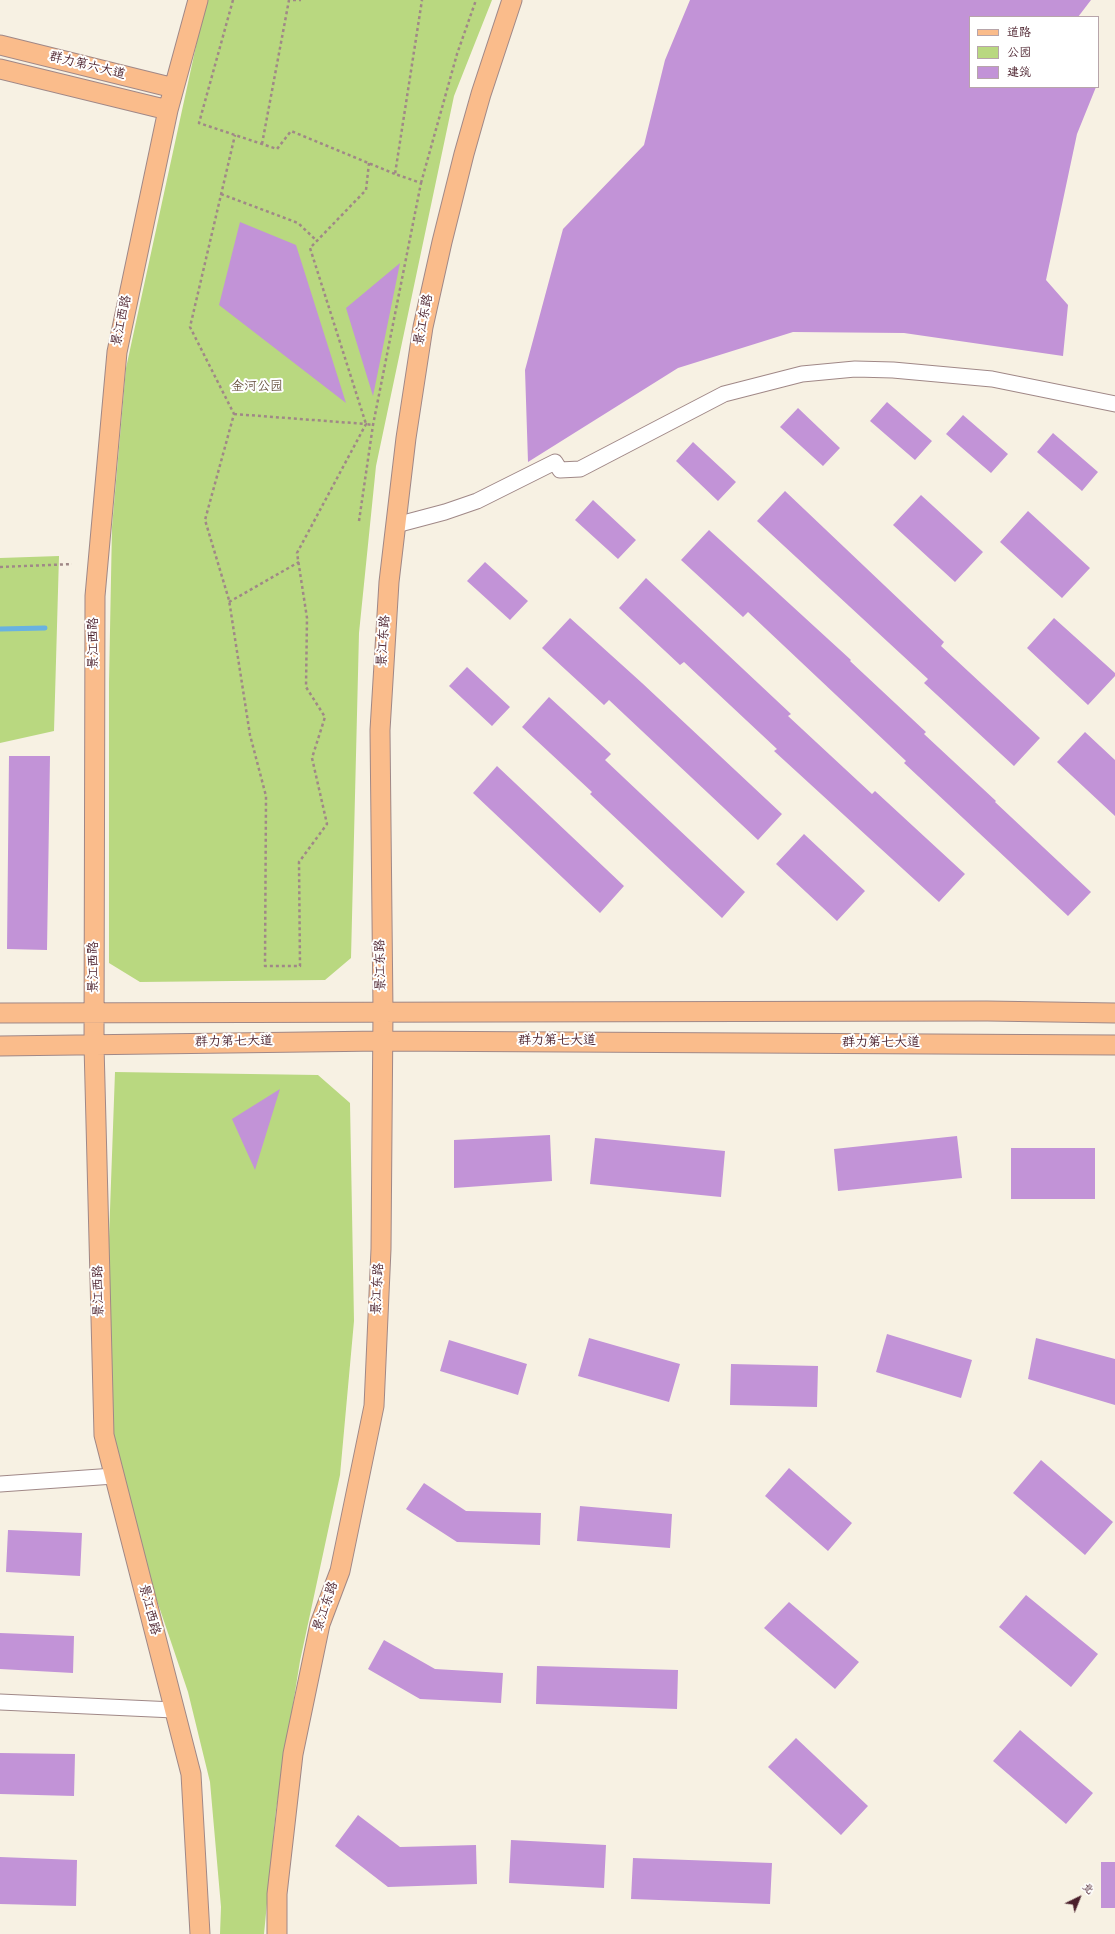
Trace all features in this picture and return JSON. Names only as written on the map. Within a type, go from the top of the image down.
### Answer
[{"type":"main road","name":"景江西路","points":[[198,0],[168,110],[117,352],[95,596],[94,1045],[104,1435],[191,1774],[200,1934]]},
{"type":"main road","name":"景江东路","points":[[277,1934],[277,1894],[293,1754],[320,1624],[340,1571],[374,1406],[381,1249],[383,1012],[380,730],[386,619],[406,438],[423,327],[464,154],[481,94],[512,0]]},
{"type":"main road","name":"群力第六大道","points":[[0,45],[174,88]]},
{"type":"main road","name":"群力第六大道","points":[[0,69],[168,110]]},
{"type":"main road","points":[[0,1013],[987,1011],[1115,1013]]},
{"type":"main road","name":"群力第七大道","points":[[0,1046],[382,1041],[1115,1046]]},
{"type":"street","points":[[396,525],[445,512],[477,500],[555,462],[560,470],[580,469],[724,394],[802,374],[855,369],[893,370],[992,379],[1115,404]]},
{"type":"street","points":[[0,1484],[114,1476]]},
{"type":"street","points":[[0,1702],[174,1710]]},
{"type":"path","points":[[233,0],[198,123],[277,149],[291,131],[395,174],[421,183]]},
{"type":"path","points":[[262,144],[289,0]]},
{"type":"path","points":[[294,0],[300,0]]},
{"type":"path","points":[[395,174],[422,0]]},
{"type":"path","points":[[359,521],[373,425],[421,183],[457,54],[476,0]]},
{"type":"path","points":[[235,135],[190,327],[234,414],[205,520],[229,602],[250,735],[266,796],[265,966],[300,966],[298,862],[327,824],[312,758],[325,718],[306,687],[307,618],[297,553],[366,424],[310,248],[366,190],[369,163]]},
{"type":"path","points":[[221,194],[298,223],[317,241]]},
{"type":"path","points":[[234,414],[373,425]]},
{"type":"path","points":[[229,602],[299,562]]},
{"type":"path","points":[[0,568],[72,564]]},
{"type":"green space","name":"金河公园","points":[[206,0],[492,0],[454,96],[376,466],[359,633],[351,958],[325,980],[140,982],[109,963],[109,682],[112,527],[126,368]]},
{"type":"green space","points":[[59,556],[54,731],[0,743],[0,558]]},
{"type":"green space","points":[[115,1072],[318,1075],[350,1103],[354,1321],[340,1475],[300,1661],[276,1810],[264,1934],[220,1934],[221,1907],[210,1782],[188,1692],[151,1583],[113,1439],[105,1348]]},
{"type":"building","points":[[690,0],[1091,0],[1079,16],[969,16],[969,88],[1096,88],[1077,134],[1046,280],[1068,305],[1063,356],[904,333],[793,332],[678,368],[528,462],[525,370],[563,229],[644,145],[665,60]]},
{"type":"building","points":[[240,222],[296,245],[346,403],[219,305]]},
{"type":"building","points":[[400,263],[373,396],[346,308]]},
{"type":"building","points":[[887,402],[932,441],[915,460],[870,421]]},
{"type":"building","points":[[798,408],[840,448],[823,466],[780,427]]},
{"type":"building","points":[[963,415],[1008,454],[991,473],[946,434]]},
{"type":"building","points":[[1053,433],[1098,472],[1082,491],[1037,452]]},
{"type":"building","points":[[693,442],[736,482],[718,501],[676,461]]},
{"type":"building","points":[[785,491],[944,642],[941,646],[1040,738],[1014,766],[924,683],[928,679],[757,521]]},
{"type":"building","points":[[921,495],[983,552],[955,582],[893,525]]},
{"type":"building","points":[[593,500],[636,540],[618,559],[575,520]]},
{"type":"building","points":[[1028,511],[1090,568],[1062,598],[1000,542]]},
{"type":"building","points":[[709,530],[851,660],[850,661],[926,732],[924,734],[1091,892],[1068,916],[904,763],[906,761],[748,612],[743,617],[681,560]]},
{"type":"building","points":[[485,562],[528,601],[510,620],[467,581]]},
{"type":"building","points":[[646,578],[791,714],[788,716],[872,794],[875,791],[965,874],[939,902],[774,751],[777,749],[684,662],[680,665],[619,608]]},
{"type":"building","points":[[570,618],[782,814],[758,840],[609,700],[604,705],[542,648]]},
{"type":"building","points":[[1054,618],[1115,673],[1115,676],[1088,705],[1027,648]]},
{"type":"building","points":[[467,667],[510,707],[492,726],[449,686]]},
{"type":"building","points":[[549,697],[611,754],[605,760],[745,892],[722,918],[590,794],[592,792],[522,727]]},
{"type":"building","points":[[1085,732],[1115,760],[1115,816],[1057,762]]},
{"type":"building","points":[[9,756],[50,756],[47,950],[7,949]]},
{"type":"building","points":[[497,766],[624,886],[600,913],[473,793]]},
{"type":"building","points":[[804,834],[865,891],[837,921],[776,864]]},
{"type":"building","points":[[280,1089],[255,1170],[232,1119]]},
{"type":"building","points":[[550,1135],[552,1181],[454,1188],[454,1140]]},
{"type":"building","points":[[957,1136],[962,1178],[838,1191],[834,1149]]},
{"type":"building","points":[[595,1138],[725,1151],[721,1197],[590,1184]]},
{"type":"building","points":[[1011,1148],[1095,1148],[1095,1199],[1011,1199]]},
{"type":"building","points":[[887,1334],[972,1360],[961,1398],[876,1372]]},
{"type":"building","points":[[589,1338],[680,1364],[669,1402],[578,1376]]},
{"type":"building","points":[[1036,1338],[1115,1359],[1115,1405],[1028,1379]]},
{"type":"building","points":[[449,1340],[527,1364],[518,1395],[440,1371]]},
{"type":"building","points":[[731,1364],[818,1366],[817,1407],[730,1405]]},
{"type":"building","points":[[1041,1460],[1113,1522],[1085,1555],[1013,1493]]},
{"type":"building","points":[[789,1468],[852,1523],[828,1551],[765,1496]]},
{"type":"building","points":[[424,1483],[466,1511],[541,1513],[540,1545],[457,1542],[406,1509]]},
{"type":"building","points":[[580,1506],[672,1514],[670,1548],[577,1541]]},
{"type":"building","points":[[8,1530],[82,1533],[80,1576],[6,1572]]},
{"type":"building","points":[[1026,1595],[1098,1654],[1071,1687],[999,1627]]},
{"type":"building","points":[[789,1602],[859,1662],[835,1689],[764,1628]]},
{"type":"building","points":[[0,1633],[74,1636],[73,1673],[0,1669]]},
{"type":"building","points":[[384,1640],[435,1669],[503,1673],[501,1703],[420,1699],[368,1669]]},
{"type":"building","points":[[537,1666],[678,1670],[677,1709],[536,1704]]},
{"type":"building","points":[[1020,1730],[1093,1793],[1066,1824],[993,1761]]},
{"type":"building","points":[[796,1738],[868,1806],[841,1835],[768,1767]]},
{"type":"building","points":[[0,1753],[75,1754],[74,1796],[0,1794]]},
{"type":"building","points":[[358,1815],[400,1847],[476,1845],[477,1884],[388,1887],[335,1846]]},
{"type":"building","points":[[511,1840],[606,1845],[604,1888],[509,1883]]},
{"type":"building","points":[[0,1857],[77,1860],[76,1906],[0,1904]]},
{"type":"building","points":[[633,1858],[772,1863],[770,1904],[631,1899]]},
{"type":"building","points":[[1101,1862],[1115,1862],[1115,1908],[1101,1908]]},
{"type":"waterway","points":[[0,629],[45,628]]}]
